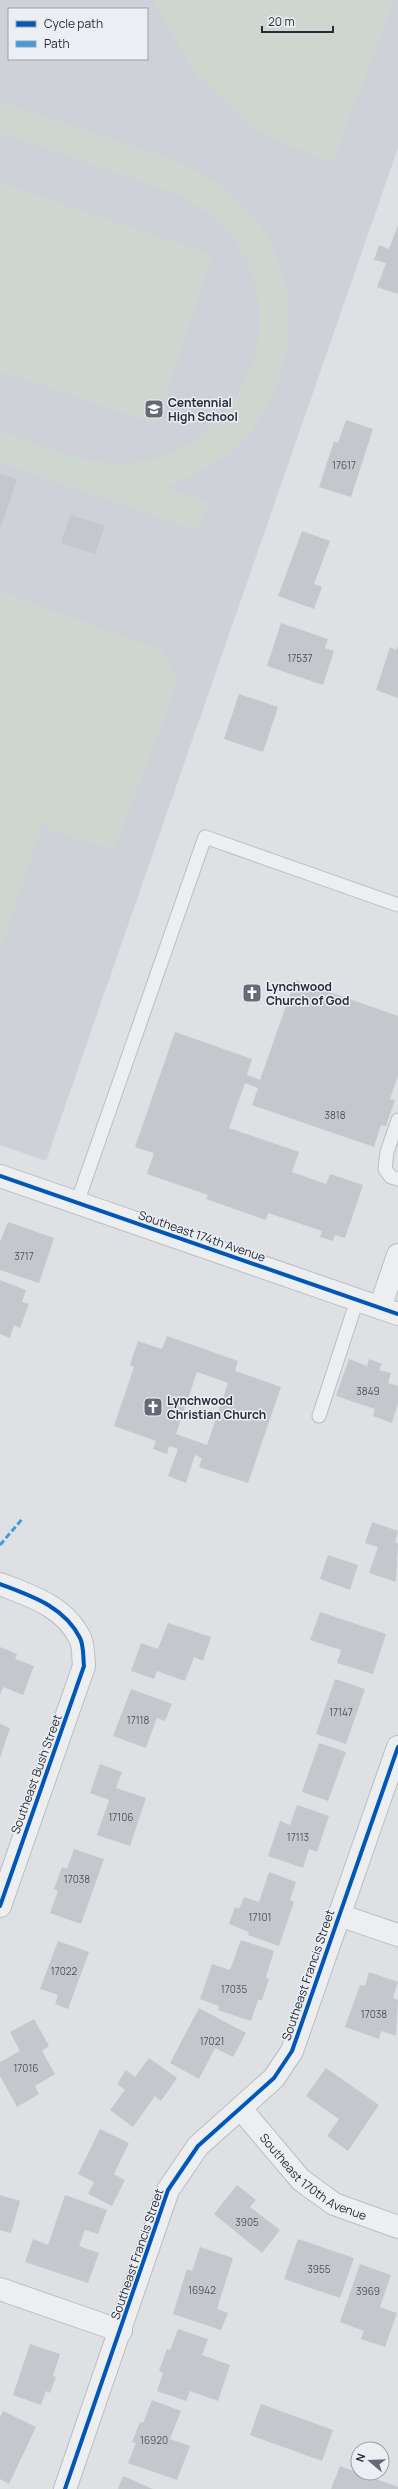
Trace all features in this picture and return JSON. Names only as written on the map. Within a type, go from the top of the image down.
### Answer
[{"type":"street","name":"Southeast 174th Avenue","points":[[0,1176],[389,1311]]},
{"type":"street","points":[[389,1311],[398,1256]]},
{"type":"street","name":"Southeast Bush Street","points":[[0,1584],[44,1602],[66,1617],[81,1640],[84,1666],[0,1906]]},
{"type":"street","name":"Southeast Francis Street","points":[[65,2489],[121,2331],[168,2190],[198,2146],[274,2078],[292,2051],[398,1747]]},
{"type":"street","points":[[339,1915],[398,1935]]},
{"type":"street","name":"Southeast 170th Avenue","points":[[241,2108],[301,2180],[334,2204],[398,2227]]},
{"type":"street","points":[[0,2289],[121,2331]]},
{"type":"lane","points":[[77,1203],[205,837],[398,905]]},
{"type":"lane","points":[[398,1120],[386,1152],[385,1169],[391,1177],[398,1179]]},
{"type":"lane","points":[[319,1416],[357,1300]]},
{"type":"shaded area","name":"Centennial High School","points":[[0,0],[398,0],[398,148],[46,1161],[0,1145]]},
{"type":"shaded area","points":[[153,0],[394,0],[332,164],[257,131],[196,76]]},
{"type":"shaded area","points":[[0,101],[174,160],[194,169],[221,186],[238,200],[267,235],[280,266],[288,298],[288,332],[283,365],[272,397],[255,425],[232,450],[208,467],[166,487],[209,502],[199,531],[0,463],[0,431],[75,457],[122,463],[163,456],[198,438],[227,411],[247,377],[258,340],[259,301],[248,263],[224,228],[204,210],[181,197],[164,189],[0,133]]},
{"type":"shaded area","points":[[0,183],[213,255],[156,424],[0,371]]},
{"type":"shaded area","points":[[0,591],[163,651],[178,682],[114,849],[57,833],[43,824],[0,952]]},
{"type":"building","points":[[398,225],[398,294],[377,287],[386,263],[374,260],[379,245],[389,249]]},
{"type":"building","points":[[346,420],[373,429],[351,497],[319,487],[334,441],[338,443]]},
{"type":"building","points":[[0,474],[17,479],[0,529]]},
{"type":"building","points":[[70,515],[105,526],[95,554],[61,543]]},
{"type":"building","points":[[302,531],[330,541],[314,584],[322,587],[314,609],[278,596]]},
{"type":"building","points":[[281,623],[328,639],[325,648],[334,651],[323,685],[267,666]]},
{"type":"building","points":[[398,646],[398,698],[376,690],[390,647],[396,650]]},
{"type":"building","points":[[239,694],[278,707],[263,752],[224,739]]},
{"type":"building","points":[[295,980],[398,1016],[398,1076],[390,1099],[395,1100],[386,1126],[381,1125],[374,1147],[252,1105],[258,1088],[245,1083],[229,1128],[299,1152],[292,1172],[326,1184],[330,1174],[363,1185],[345,1238],[335,1235],[333,1241],[320,1237],[322,1231],[268,1213],[266,1220],[206,1199],[208,1195],[147,1174],[154,1153],[135,1147],[175,1032],[252,1059],[247,1075],[260,1080]]},
{"type":"building","points":[[8,1222],[54,1238],[39,1283],[0,1270],[0,1242]]},
{"type":"building","points":[[0,1280],[26,1290],[22,1302],[29,1304],[20,1328],[14,1325],[10,1338],[0,1334]]},
{"type":"building","name":"Lynchwood Christian Church","points":[[167,1336],[238,1361],[235,1371],[281,1387],[248,1483],[199,1467],[202,1458],[195,1455],[186,1483],[168,1476],[178,1449],[169,1446],[167,1454],[153,1449],[156,1441],[114,1426],[134,1367],[130,1365],[138,1341],[162,1349]],"holes":[[[197,1372],[228,1383],[207,1445],[176,1434]]]},
{"type":"building","points":[[349,1359],[367,1366],[369,1359],[382,1364],[379,1370],[391,1373],[388,1383],[398,1386],[398,1403],[392,1423],[373,1416],[375,1409],[336,1396]]},
{"type":"building","points":[[372,1522],[398,1531],[395,1542],[398,1543],[396,1582],[369,1573],[378,1547],[365,1543]]},
{"type":"building","points":[[328,1555],[358,1565],[350,1590],[320,1579]]},
{"type":"building","points":[[320,1612],[386,1634],[373,1674],[337,1663],[341,1650],[310,1640]]},
{"type":"building","points":[[168,1623],[211,1637],[203,1661],[194,1657],[185,1681],[157,1671],[154,1679],[131,1671],[141,1643],[158,1649]]},
{"type":"building","points":[[0,1647],[17,1654],[15,1659],[34,1666],[23,1695],[3,1687],[0,1695]]},
{"type":"building","points":[[335,1679],[365,1689],[346,1744],[316,1734]]},
{"type":"building","points":[[131,1689],[172,1704],[165,1721],[157,1718],[146,1748],[113,1736]]},
{"type":"building","points":[[0,1724],[10,1728],[0,1758]]},
{"type":"building","points":[[319,1743],[346,1752],[328,1801],[302,1792]]},
{"type":"building","points":[[100,1764],[122,1772],[116,1788],[146,1798],[130,1846],[97,1835],[109,1800],[90,1793]]},
{"type":"building","points":[[297,1805],[329,1816],[317,1852],[309,1849],[303,1868],[268,1856],[280,1821],[290,1825]]},
{"type":"building","points":[[74,1849],[104,1859],[81,1924],[50,1913],[58,1891],[54,1889],[62,1867],[67,1869]]},
{"type":"building","points":[[269,1872],[296,1882],[290,1900],[294,1902],[279,1946],[248,1935],[249,1932],[229,1924],[235,1907],[239,1909],[244,1897],[259,1902]]},
{"type":"building","points":[[241,1940],[274,1951],[266,1977],[269,1979],[262,2000],[258,2000],[251,2021],[218,2010],[219,2006],[200,1999],[212,1964],[230,1970]]},
{"type":"building","points":[[58,1941],[89,1952],[68,2009],[55,2004],[58,1995],[40,1989]]},
{"type":"building","points":[[369,1972],[398,1982],[393,1998],[398,2000],[396,2036],[381,2031],[379,2039],[345,2027],[360,1985],[365,1986]]},
{"type":"building","points":[[199,2008],[246,2033],[233,2057],[215,2048],[199,2079],[170,2063]]},
{"type":"building","points":[[34,2019],[49,2046],[42,2051],[55,2074],[35,2086],[39,2094],[17,2107],[0,2076],[0,2062],[20,2051],[10,2032]]},
{"type":"building","points":[[149,2058],[177,2078],[161,2101],[155,2096],[133,2127],[110,2110],[125,2090],[117,2084],[126,2070],[135,2077]]},
{"type":"building","points":[[326,2068],[379,2105],[348,2151],[327,2136],[339,2119],[306,2096]]},
{"type":"building","points":[[100,2129],[129,2143],[114,2174],[125,2180],[112,2206],[88,2194],[94,2182],[78,2174]]},
{"type":"building","points":[[237,2185],[256,2200],[250,2207],[280,2230],[262,2253],[214,2214]]},
{"type":"building","points":[[0,2195],[20,2201],[11,2233],[0,2230]]},
{"type":"building","points":[[65,2195],[107,2210],[98,2234],[85,2230],[79,2246],[99,2253],[88,2283],[25,2262],[33,2239],[48,2245]]},
{"type":"building","points":[[298,2239],[354,2258],[340,2298],[284,2279]]},
{"type":"building","points":[[200,2247],[233,2258],[217,2309],[228,2313],[221,2330],[173,2314],[187,2269],[192,2271]]},
{"type":"building","points":[[360,2264],[391,2275],[380,2307],[397,2313],[385,2347],[361,2339],[364,2331],[340,2322]]},
{"type":"building","points":[[178,2329],[208,2339],[202,2355],[230,2365],[218,2401],[190,2391],[186,2401],[157,2391],[163,2373],[159,2371],[167,2349],[170,2350]]},
{"type":"building","points":[[30,2344],[60,2354],[53,2376],[56,2377],[50,2393],[46,2391],[41,2405],[13,2395]]},
{"type":"building","points":[[152,2400],[181,2411],[170,2439],[190,2446],[177,2480],[128,2463],[136,2443],[132,2442],[140,2422],[143,2423]]},
{"type":"building","points":[[261,2404],[333,2430],[322,2461],[250,2435]]},
{"type":"building","points":[[3,2411],[36,2427],[9,2484],[0,2479],[0,2417]]},
{"type":"building","points":[[340,2466],[350,2470],[350,2481],[381,2481],[398,2487],[398,2489],[331,2489]]},
{"type":"building","points":[[123,2476],[153,2489],[118,2489]]},
{"type":"marked path","points":[[0,1545],[23,1518]]},
{"type":"cycle path","points":[[0,1176],[398,1314]]},
{"type":"cycle path","points":[[0,1584],[35,1598],[56,1610],[65,1618],[80,1638],[83,1648],[84,1666],[0,1906]]},
{"type":"cycle path","points":[[65,2489],[168,2190],[198,2146],[274,2078],[292,2051],[398,1747]]},
{"type":"place","name":"Centennial High School","points":[[154,409]]},
{"type":"place","name":"Lynchwood Church of God","points":[[252,993]]},
{"type":"place","name":"Lynchwood Christian Church","points":[[153,1407]]}]
